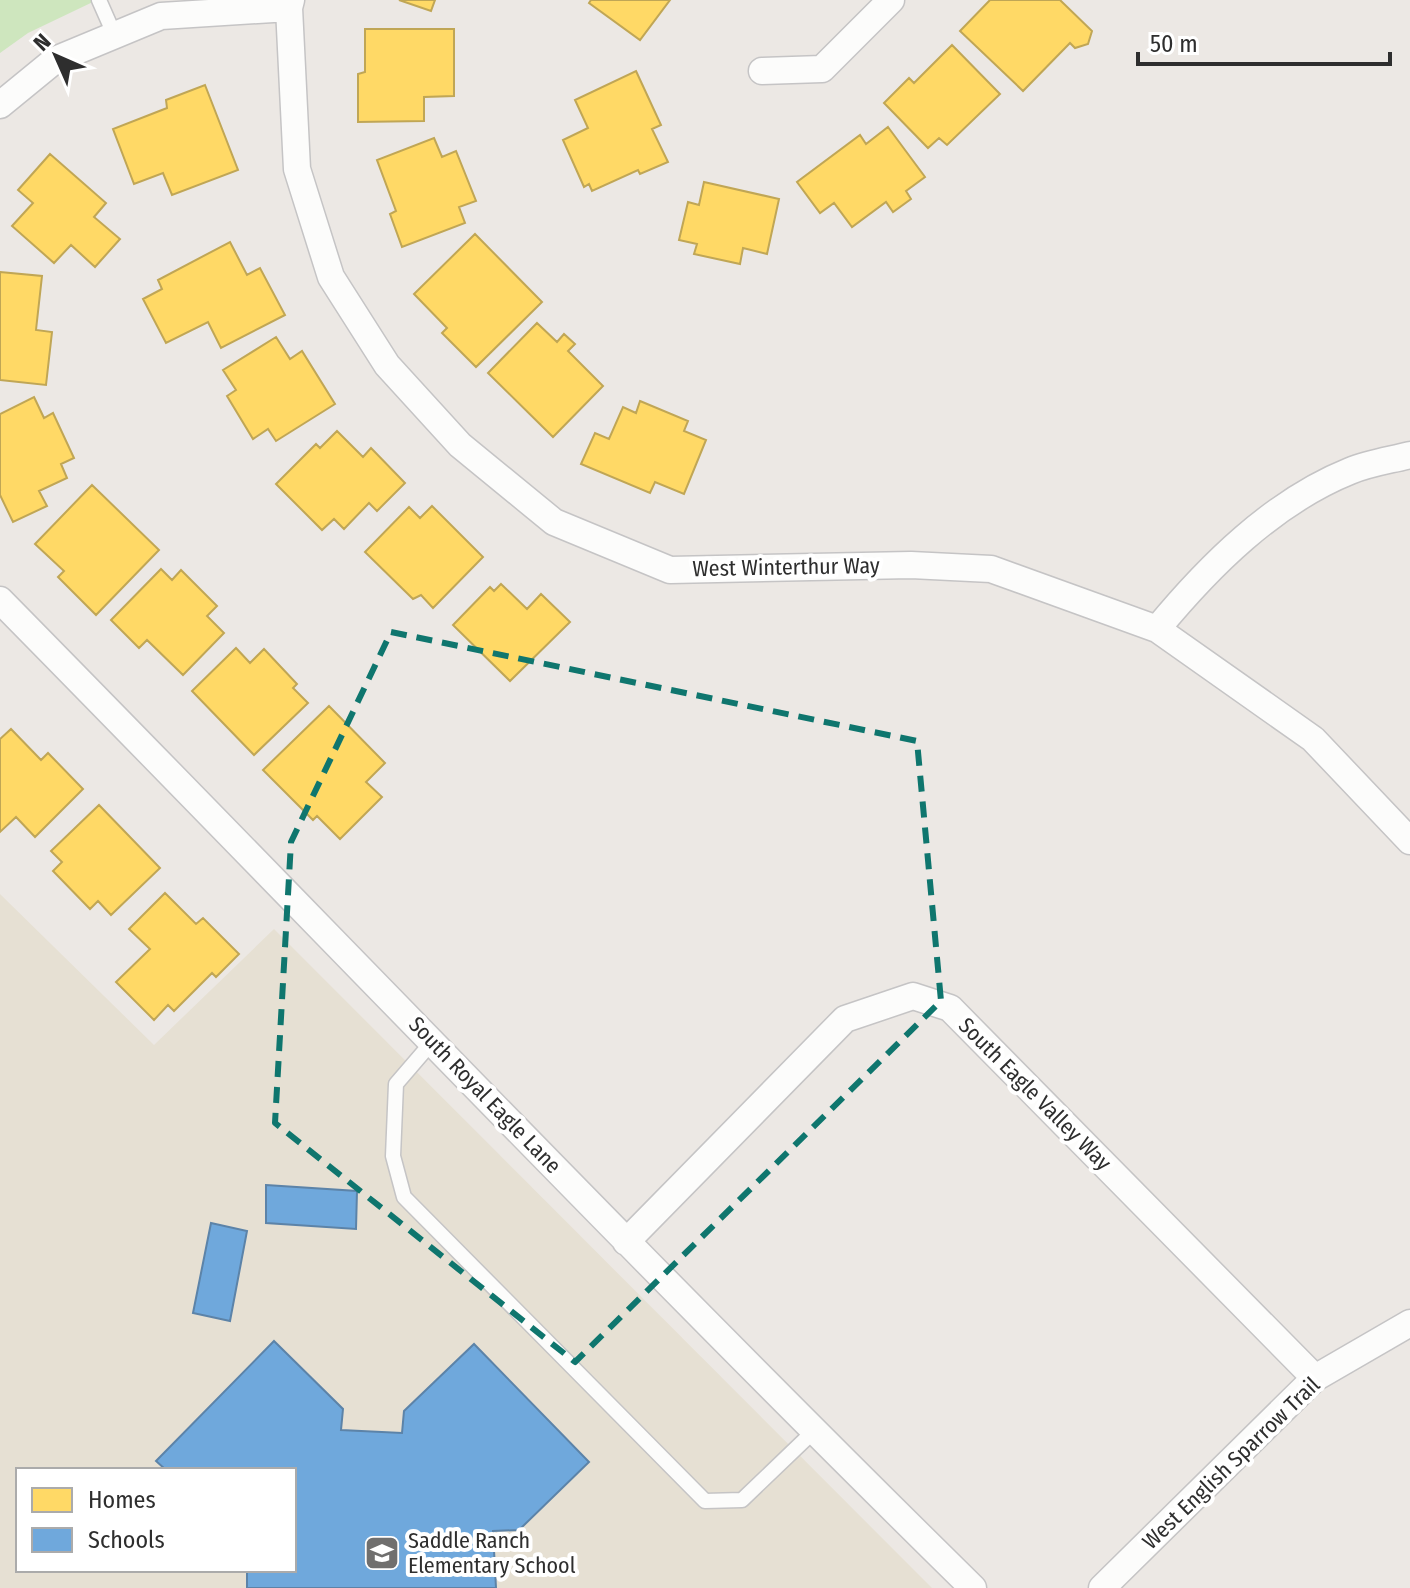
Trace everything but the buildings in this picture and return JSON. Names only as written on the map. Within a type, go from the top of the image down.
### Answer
[{"type":"street","points":[[762,71],[822,69],[891,0]]},
{"type":"street","points":[[0,105],[55,60],[161,16],[290,4]]},
{"type":"street","name":"West Winterthur Way","points":[[290,4],[297,169],[331,277],[387,365],[460,445],[554,522],[670,570],[911,565],[991,569],[1157,629],[1313,739],[1410,841]]},
{"type":"street","points":[[1157,629],[1195,582],[1287,504],[1351,470],[1410,455]]},
{"type":"street","name":"South Royal Eagle Lane","points":[[0,600],[626,1242],[973,1588]]},
{"type":"street","name":"South Eagle Valley Way","points":[[626,1242],[845,1019],[913,996],[950,1008],[1315,1378]]},
{"type":"street","name":"West English Sparrow Trail","points":[[1102,1588],[1315,1378],[1410,1323]]},
{"type":"lane","points":[[99,0],[114,34]]},
{"type":"lane","points":[[433,1041],[396,1084],[393,1156],[404,1197],[705,1501],[742,1500],[814,1431]]},
{"type":"highlighted area","points":[[391,632],[917,741],[941,1001],[575,1362],[275,1123],[291,842]]},
{"type":"shaded area","points":[[0,894],[154,1045],[274,929],[932,1588],[0,1588]]},
{"type":"green space","points":[[0,0],[97,0],[28,33],[0,53]]},
{"type":"place","name":"Saddle Ranch Elementary School","points":[[382,1553]]}]
